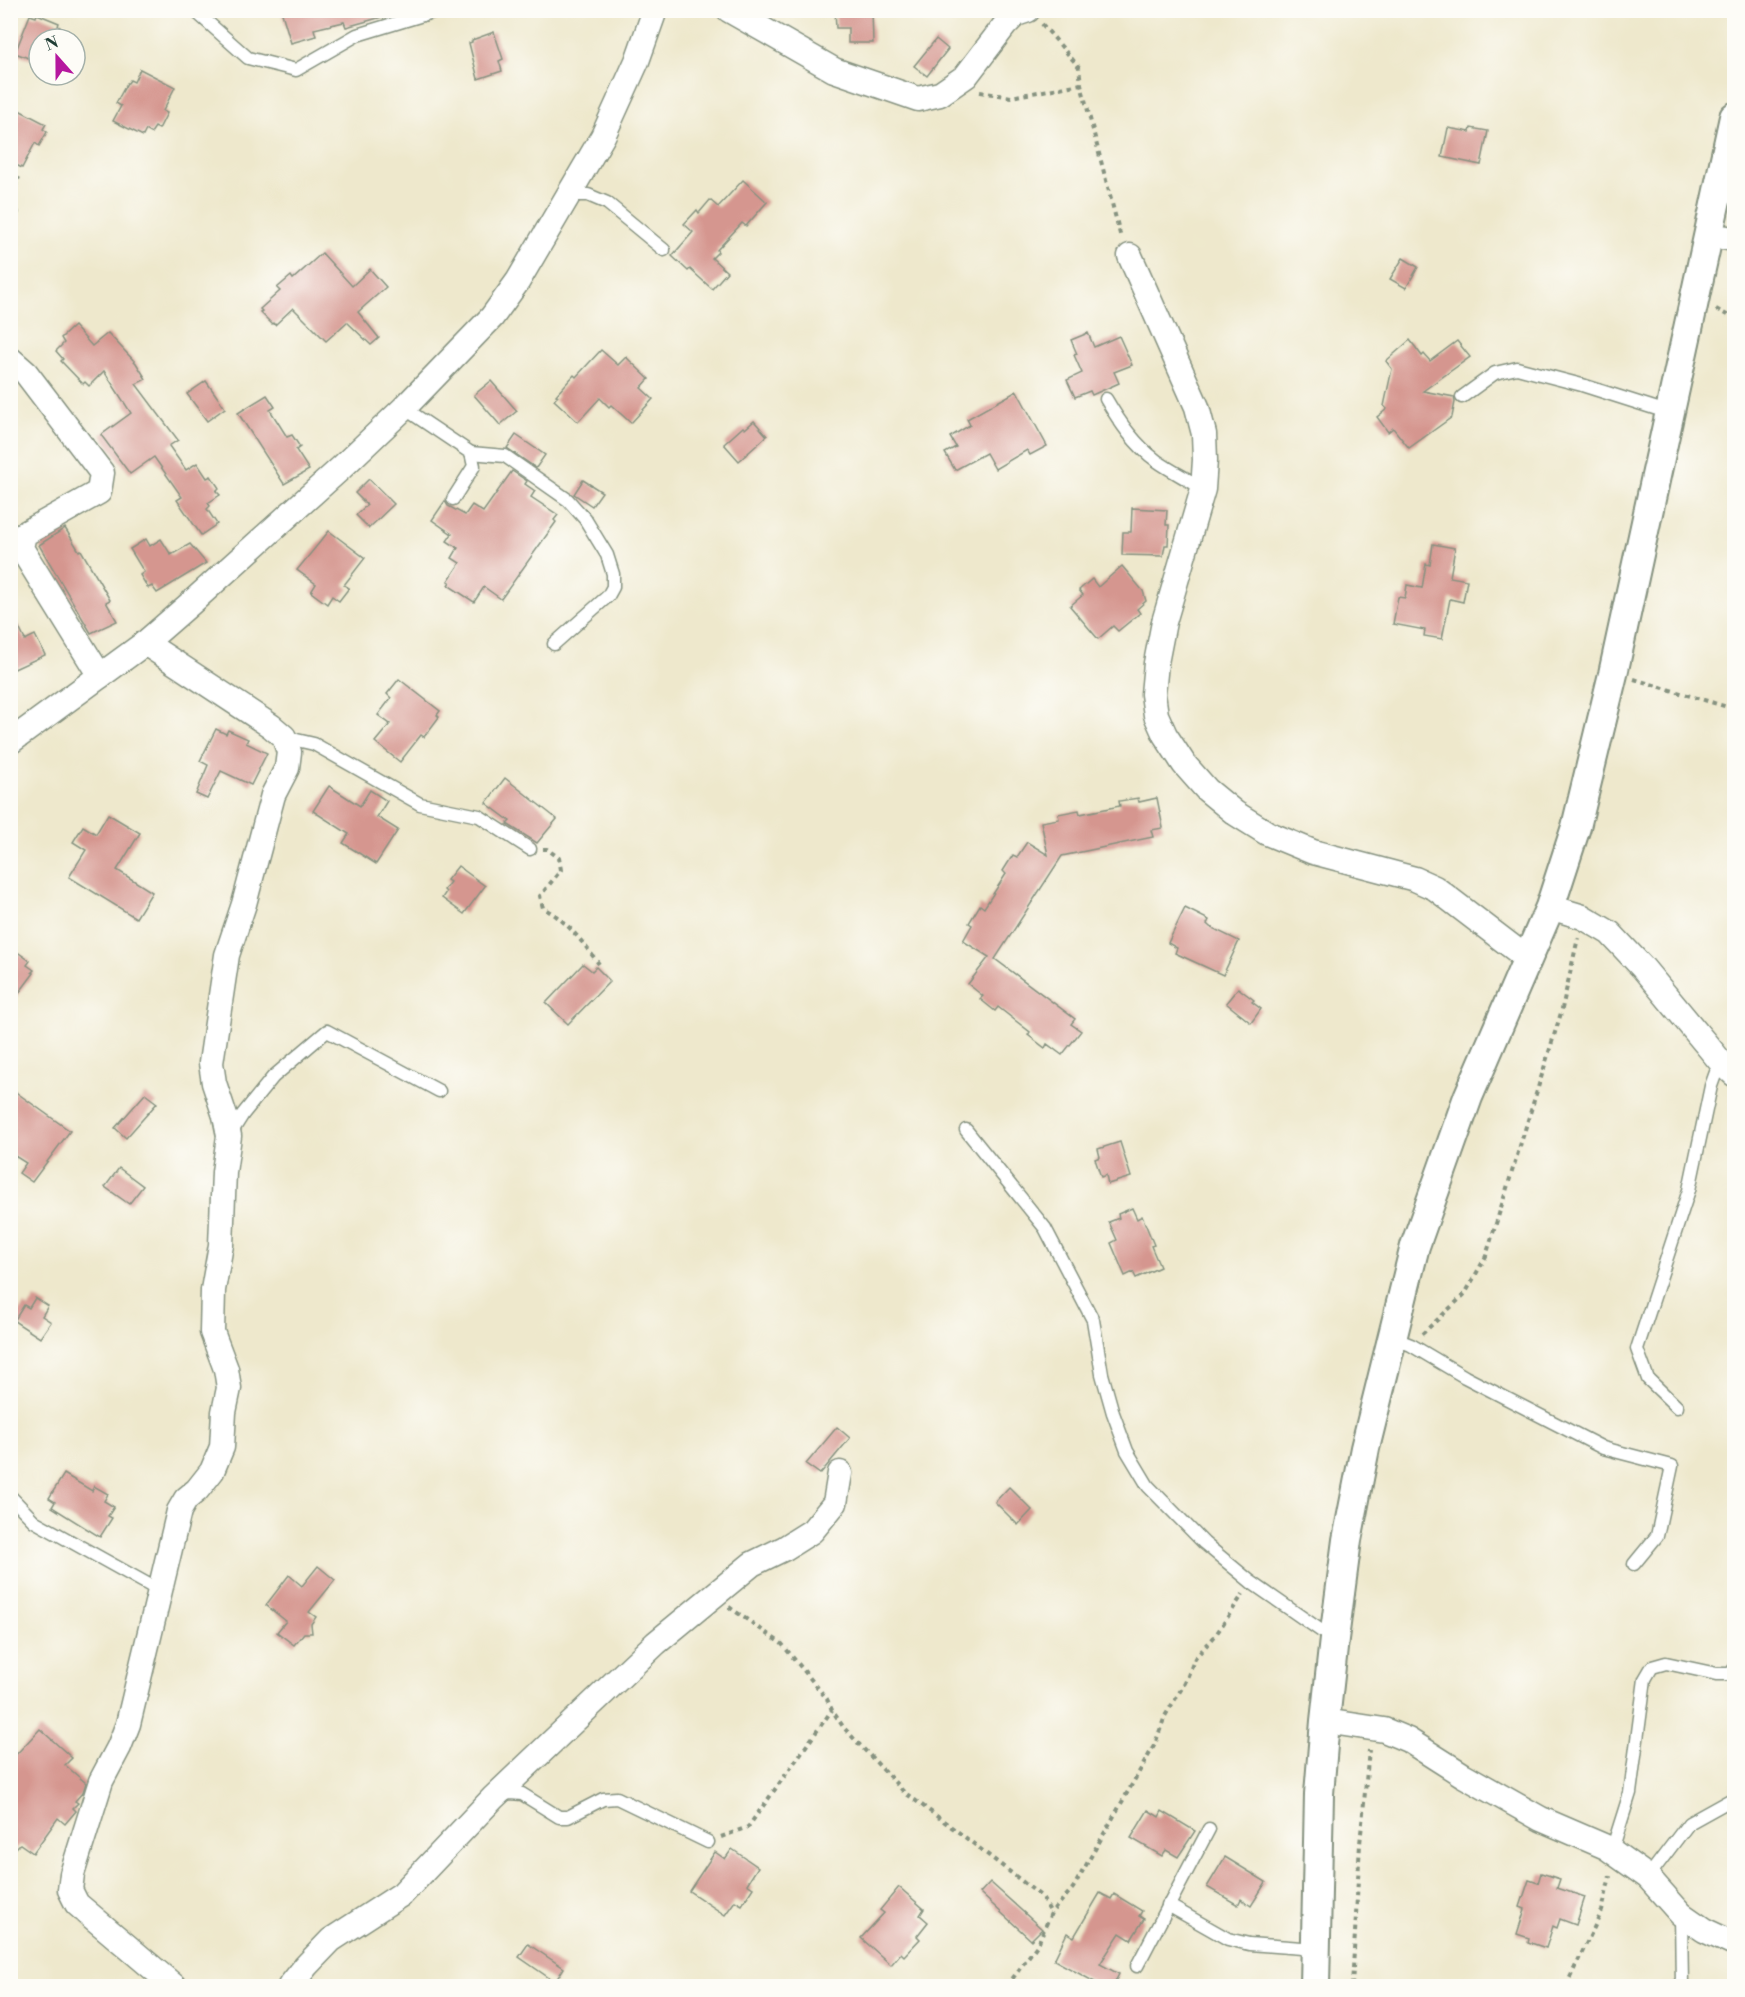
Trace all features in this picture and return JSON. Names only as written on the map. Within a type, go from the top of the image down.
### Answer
[{"type":"street","points":[[10,742],[145,643],[273,530],[404,408],[492,317],[518,281],[603,136],[637,61],[655,10]]},
{"type":"street","points":[[729,10],[834,70],[918,99],[940,94],[966,76],[1016,14],[1033,15]]},
{"type":"street","points":[[1315,1986],[1320,1794],[1325,1721],[1334,1639],[1354,1502],[1401,1341],[1415,1246],[1448,1150],[1482,1063],[1550,907],[1576,827],[1613,674],[1670,413],[1722,237],[1734,117]]},
{"type":"street","points":[[1130,256],[1197,407],[1204,434],[1203,489],[1164,622],[1153,694],[1156,715],[1165,735],[1184,764],[1207,790],[1235,813],[1266,833],[1313,852],[1414,879],[1435,888],[1528,958]]},
{"type":"street","points":[[10,359],[27,373],[102,473],[99,492],[16,539],[100,676]]},
{"type":"street","points":[[145,643],[272,726],[284,737],[289,752],[287,768],[273,795],[244,904],[227,955],[211,1063],[214,1083],[229,1136],[224,1172],[221,1245],[213,1290],[212,1332],[226,1369],[229,1388],[224,1412],[222,1447],[212,1471],[197,1490],[186,1499],[179,1511],[128,1724],[101,1781],[72,1874],[70,1890],[77,1904],[174,1986]]},
{"type":"street","points":[[1550,907],[1583,917],[1610,933],[1643,968],[1727,1067]]},
{"type":"street","points":[[290,1986],[331,1940],[402,1894],[493,1798],[656,1643],[752,1564],[785,1548],[812,1531],[835,1503],[840,1473]]},
{"type":"street","points":[[1325,1721],[1384,1730],[1408,1740],[1463,1775],[1541,1819],[1609,1848],[1648,1877],[1681,1914],[1721,1940],[1734,1944]]},
{"type":"lane","points":[[194,10],[248,58],[296,70],[357,35],[439,10]]},
{"type":"lane","points":[[569,195],[588,195],[607,203],[663,250]]},
{"type":"lane","points":[[1462,397],[1495,373],[1517,368],[1582,385],[1670,413]]},
{"type":"lane","points":[[1106,399],[1123,427],[1140,448],[1159,463],[1183,475],[1203,489]]},
{"type":"lane","points":[[404,408],[471,453],[505,456],[568,500],[585,519],[607,555],[613,587],[608,596],[554,644]]},
{"type":"lane","points":[[453,498],[474,466],[471,453]]},
{"type":"lane","points":[[284,737],[314,744],[420,804],[479,816],[530,849]]},
{"type":"lane","points":[[229,1136],[243,1114],[273,1077],[327,1031],[438,1091]]},
{"type":"lane","points":[[1677,1407],[1648,1379],[1637,1348],[1689,1190],[1711,1086],[1727,1067]]},
{"type":"lane","points":[[966,1130],[1046,1228],[1089,1311],[1093,1320],[1102,1374],[1113,1413],[1127,1451],[1148,1486],[1204,1543],[1251,1582],[1334,1639]]},
{"type":"lane","points":[[1401,1341],[1465,1377],[1603,1448],[1672,1466],[1657,1536],[1634,1564]]},
{"type":"lane","points":[[10,1496],[34,1521],[160,1592]]},
{"type":"lane","points":[[1609,1848],[1630,1793],[1645,1679],[1652,1667],[1666,1663],[1717,1674],[1731,1674],[1734,1669]]},
{"type":"lane","points":[[493,1798],[510,1793],[522,1794],[559,1817],[568,1817],[603,1799],[617,1798],[708,1842]]},
{"type":"lane","points":[[1648,1877],[1689,1823],[1734,1798]]},
{"type":"lane","points":[[1137,1966],[1209,1829]]},
{"type":"lane","points":[[1168,1905],[1228,1939],[1249,1944],[1316,1949]]},
{"type":"lane","points":[[1681,1914],[1682,1986]]},
{"type":"path","points":[[1033,15],[1079,67],[1081,84],[1118,232],[1130,256]]},
{"type":"path","points":[[940,94],[983,92],[1011,97],[1081,84]]},
{"type":"path","points":[[10,231],[18,214],[13,193],[19,177]]},
{"type":"path","points":[[1613,674],[1659,685],[1734,709]]},
{"type":"path","points":[[530,849],[547,849],[559,858],[561,870],[540,896],[543,908],[557,915],[599,964]]},
{"type":"path","points":[[1401,1341],[1465,1294],[1486,1256],[1561,1013],[1583,917]]},
{"type":"path","points":[[1006,1986],[1038,1944],[1051,1913],[1073,1888],[1155,1744],[1166,1716],[1185,1683],[1195,1658],[1215,1636],[1251,1582]]},
{"type":"path","points":[[716,1594],[734,1612],[782,1644],[827,1699],[831,1710],[844,1728],[904,1792],[1041,1896],[1051,1913]]},
{"type":"path","points":[[708,1842],[748,1827],[831,1710]]},
{"type":"path","points":[[1352,1986],[1360,1844],[1371,1728]]},
{"type":"path","points":[[1566,1986],[1602,1911],[1611,1869],[1609,1848]]},
{"type":"building","points":[[281,10],[388,10],[389,15],[346,27],[344,22],[314,29],[316,36],[291,43]]},
{"type":"building","points":[[835,10],[872,10],[873,43],[848,43],[848,28],[836,28]]},
{"type":"building","points":[[37,14],[59,23],[60,27],[27,27],[27,58],[15,53],[30,15],[36,17]]},
{"type":"building","points":[[494,32],[503,59],[499,61],[502,71],[478,79],[469,43]]},
{"type":"building","points":[[936,39],[948,49],[927,76],[914,66]]},
{"type":"building","points":[[140,69],[175,87],[163,111],[167,113],[159,129],[155,127],[151,133],[146,130],[143,136],[113,121],[121,106],[116,103],[127,83],[130,80],[134,82]]},
{"type":"building","points":[[17,109],[46,124],[43,129],[47,132],[39,146],[35,143],[22,168],[10,162],[10,121]]},
{"type":"building","points":[[1448,128],[1470,132],[1471,128],[1488,131],[1481,165],[1442,157]]},
{"type":"building","points":[[743,180],[767,202],[746,226],[742,223],[717,250],[718,252],[712,258],[727,272],[712,289],[672,256],[693,232],[684,224],[697,210],[699,213],[710,200],[718,207]]},
{"type":"building","points":[[322,253],[352,286],[370,269],[386,287],[358,312],[379,338],[371,345],[347,322],[326,341],[293,308],[275,325],[260,312],[262,311],[260,309],[280,291],[277,288],[291,276],[293,279]]},
{"type":"building","points":[[1403,258],[1418,267],[1406,288],[1390,279]]},
{"type":"building","points":[[74,326],[92,346],[108,333],[136,363],[146,379],[136,384],[178,440],[169,446],[186,470],[197,463],[207,478],[211,476],[219,488],[216,491],[220,495],[208,503],[210,506],[207,509],[217,524],[201,535],[177,500],[182,497],[154,457],[130,474],[101,435],[131,413],[104,371],[89,386],[85,382],[83,384],[61,361],[63,359],[56,351],[64,343],[61,338]]},
{"type":"building","points":[[1088,333],[1094,347],[1119,336],[1132,365],[1114,372],[1119,383],[1092,395],[1090,391],[1075,397],[1067,380],[1082,373],[1074,355],[1077,354],[1071,340]]},
{"type":"building","points":[[1410,340],[1422,356],[1424,354],[1430,361],[1457,341],[1470,357],[1423,391],[1454,397],[1452,417],[1409,448],[1393,428],[1388,432],[1377,417],[1387,409],[1384,406],[1392,369],[1386,361]]},
{"type":"building","points":[[601,350],[618,365],[626,357],[649,379],[641,388],[653,399],[631,423],[600,398],[578,422],[554,400],[574,375],[576,377]]},
{"type":"building","points":[[206,381],[225,408],[207,421],[187,394]]},
{"type":"building","points":[[491,381],[517,411],[500,425],[474,395]]},
{"type":"building","points":[[1017,391],[1047,446],[1030,455],[1027,450],[995,469],[986,453],[955,470],[945,453],[956,447],[950,437],[970,425],[967,419]]},
{"type":"building","points":[[267,395],[275,407],[270,410],[287,437],[292,435],[300,447],[296,450],[309,470],[284,484],[238,413]]},
{"type":"building","points":[[754,421],[767,436],[739,461],[724,444],[743,427],[745,429]]},
{"type":"building","points":[[516,435],[545,455],[536,468],[507,448]]},
{"type":"building","points":[[512,471],[527,481],[525,484],[535,491],[531,497],[558,515],[554,520],[556,522],[501,599],[484,587],[474,602],[448,585],[450,582],[448,581],[460,563],[452,558],[458,548],[447,541],[452,534],[432,520],[445,501],[448,506],[465,515],[472,505],[483,512]]},
{"type":"building","points":[[369,479],[394,504],[369,528],[356,515],[367,505],[355,493]]},
{"type":"building","points":[[583,480],[602,492],[592,506],[574,494]]},
{"type":"building","points":[[1132,508],[1167,510],[1168,545],[1165,545],[1163,556],[1122,555],[1123,532],[1131,532]]},
{"type":"building","points":[[65,528],[79,551],[81,550],[110,600],[106,602],[117,621],[91,633],[39,545]]},
{"type":"building","points":[[329,531],[365,558],[344,585],[349,588],[339,601],[332,596],[327,604],[311,592],[316,584],[297,570]]},
{"type":"building","points":[[146,539],[150,546],[161,539],[171,555],[190,544],[206,563],[157,593],[152,586],[148,588],[140,575],[144,572],[130,549]]},
{"type":"building","points":[[1433,544],[1455,548],[1450,577],[1467,580],[1463,602],[1450,599],[1442,639],[1424,636],[1425,630],[1393,624],[1398,597],[1405,598],[1407,585],[1422,588],[1426,564],[1430,565]]},
{"type":"building","points":[[1122,566],[1143,591],[1146,601],[1137,609],[1140,613],[1118,631],[1113,626],[1098,639],[1070,606],[1083,595],[1079,590],[1092,579],[1098,587]]},
{"type":"building","points":[[10,609],[25,640],[35,635],[45,655],[10,671]]},
{"type":"building","points":[[399,679],[440,711],[437,715],[439,717],[424,737],[421,735],[400,762],[375,742],[390,724],[378,715],[391,698],[387,694]]},
{"type":"building","points":[[216,729],[226,734],[228,730],[248,739],[246,743],[267,753],[251,785],[221,771],[207,799],[196,794],[208,765],[200,761]]},
{"type":"building","points":[[505,778],[557,819],[537,843],[507,824],[510,821],[486,803]]},
{"type":"building","points":[[329,786],[360,806],[370,790],[387,801],[377,817],[398,830],[376,864],[343,843],[349,834],[313,811]]},
{"type":"building","points":[[1138,798],[1139,802],[1157,798],[1163,828],[1151,830],[1153,837],[1062,856],[995,959],[1075,1019],[1071,1024],[1081,1031],[1062,1055],[1047,1044],[1045,1048],[1028,1035],[1030,1032],[998,1007],[995,1011],[980,999],[983,996],[968,984],[989,957],[963,941],[972,925],[969,923],[980,905],[984,908],[1006,874],[1003,871],[1013,855],[1017,857],[1027,842],[1048,855],[1041,822],[1059,819],[1058,814],[1079,810],[1080,814],[1120,806],[1119,801]]},
{"type":"building","points":[[108,814],[140,833],[117,870],[152,892],[136,918],[69,877],[86,850],[73,842],[83,826],[96,834]]},
{"type":"building","points":[[458,866],[485,886],[464,914],[442,898],[450,882],[447,880]]},
{"type":"building","points":[[1185,908],[1209,920],[1207,924],[1210,927],[1239,941],[1223,975],[1175,953],[1177,948],[1168,943]]},
{"type":"building","points":[[16,951],[30,961],[27,965],[34,970],[32,972],[34,973],[10,1005],[10,954],[13,956]]},
{"type":"building","points":[[583,964],[592,971],[596,967],[610,981],[568,1024],[546,1003]]},
{"type":"building","points":[[1238,988],[1254,1000],[1252,1002],[1261,1009],[1251,1023],[1226,1003]]},
{"type":"building","points":[[10,1088],[70,1131],[32,1182],[19,1173],[26,1163],[10,1153]]},
{"type":"building","points":[[145,1094],[157,1103],[126,1138],[115,1128]]},
{"type":"building","points":[[1120,1142],[1131,1177],[1108,1184],[1106,1175],[1101,1177],[1095,1159],[1100,1157],[1098,1149]]},
{"type":"building","points":[[119,1168],[143,1186],[129,1204],[105,1187]]},
{"type":"building","points":[[1132,1208],[1137,1219],[1142,1216],[1160,1267],[1136,1278],[1133,1272],[1125,1276],[1111,1243],[1117,1240],[1109,1222],[1119,1218],[1118,1214]]},
{"type":"building","points":[[35,1298],[48,1306],[42,1316],[51,1322],[40,1338],[14,1321],[24,1305],[29,1308]]},
{"type":"building","points":[[837,1427],[850,1438],[820,1474],[806,1464]]},
{"type":"building","points":[[64,1474],[92,1491],[94,1486],[108,1494],[104,1501],[114,1507],[108,1516],[112,1518],[100,1537],[52,1507],[55,1502],[49,1498]]},
{"type":"building","points":[[1009,1487],[1032,1510],[1018,1525],[995,1502]]},
{"type":"building","points":[[318,1566],[335,1580],[309,1612],[316,1617],[311,1624],[312,1633],[304,1633],[294,1645],[277,1632],[286,1621],[266,1605],[289,1575],[302,1586]]},
{"type":"building","points":[[40,1729],[72,1758],[65,1765],[86,1783],[83,1792],[75,1801],[78,1803],[73,1808],[76,1811],[65,1824],[58,1818],[33,1853],[20,1844],[10,1854],[10,1761]]},
{"type":"building","points":[[1148,1810],[1159,1817],[1162,1811],[1195,1831],[1178,1857],[1166,1850],[1162,1856],[1131,1838]]},
{"type":"building","points":[[732,1849],[758,1867],[747,1884],[753,1888],[742,1905],[735,1901],[725,1915],[689,1891],[715,1852],[725,1859]]},
{"type":"building","points":[[1225,1857],[1266,1882],[1251,1906],[1241,1899],[1238,1905],[1207,1887]]},
{"type":"building","points":[[1541,1873],[1560,1879],[1557,1888],[1585,1897],[1576,1925],[1560,1919],[1557,1928],[1553,1926],[1546,1948],[1528,1942],[1529,1938],[1517,1934],[1525,1909],[1520,1907],[1529,1880],[1538,1883]]},
{"type":"building","points":[[990,1882],[1042,1929],[1031,1940],[980,1893]]},
{"type":"building","points":[[899,1887],[924,1909],[920,1915],[928,1922],[917,1936],[920,1939],[904,1956],[901,1953],[891,1965],[861,1938],[884,1913],[880,1910]]},
{"type":"building","points":[[1100,1893],[1111,1899],[1114,1894],[1142,1911],[1139,1916],[1144,1919],[1131,1940],[1120,1933],[1100,1964],[1119,1974],[1113,1986],[1102,1986],[1054,1960],[1067,1933],[1074,1937]]},
{"type":"building","points":[[528,1944],[564,1968],[555,1982],[519,1957]]}]
